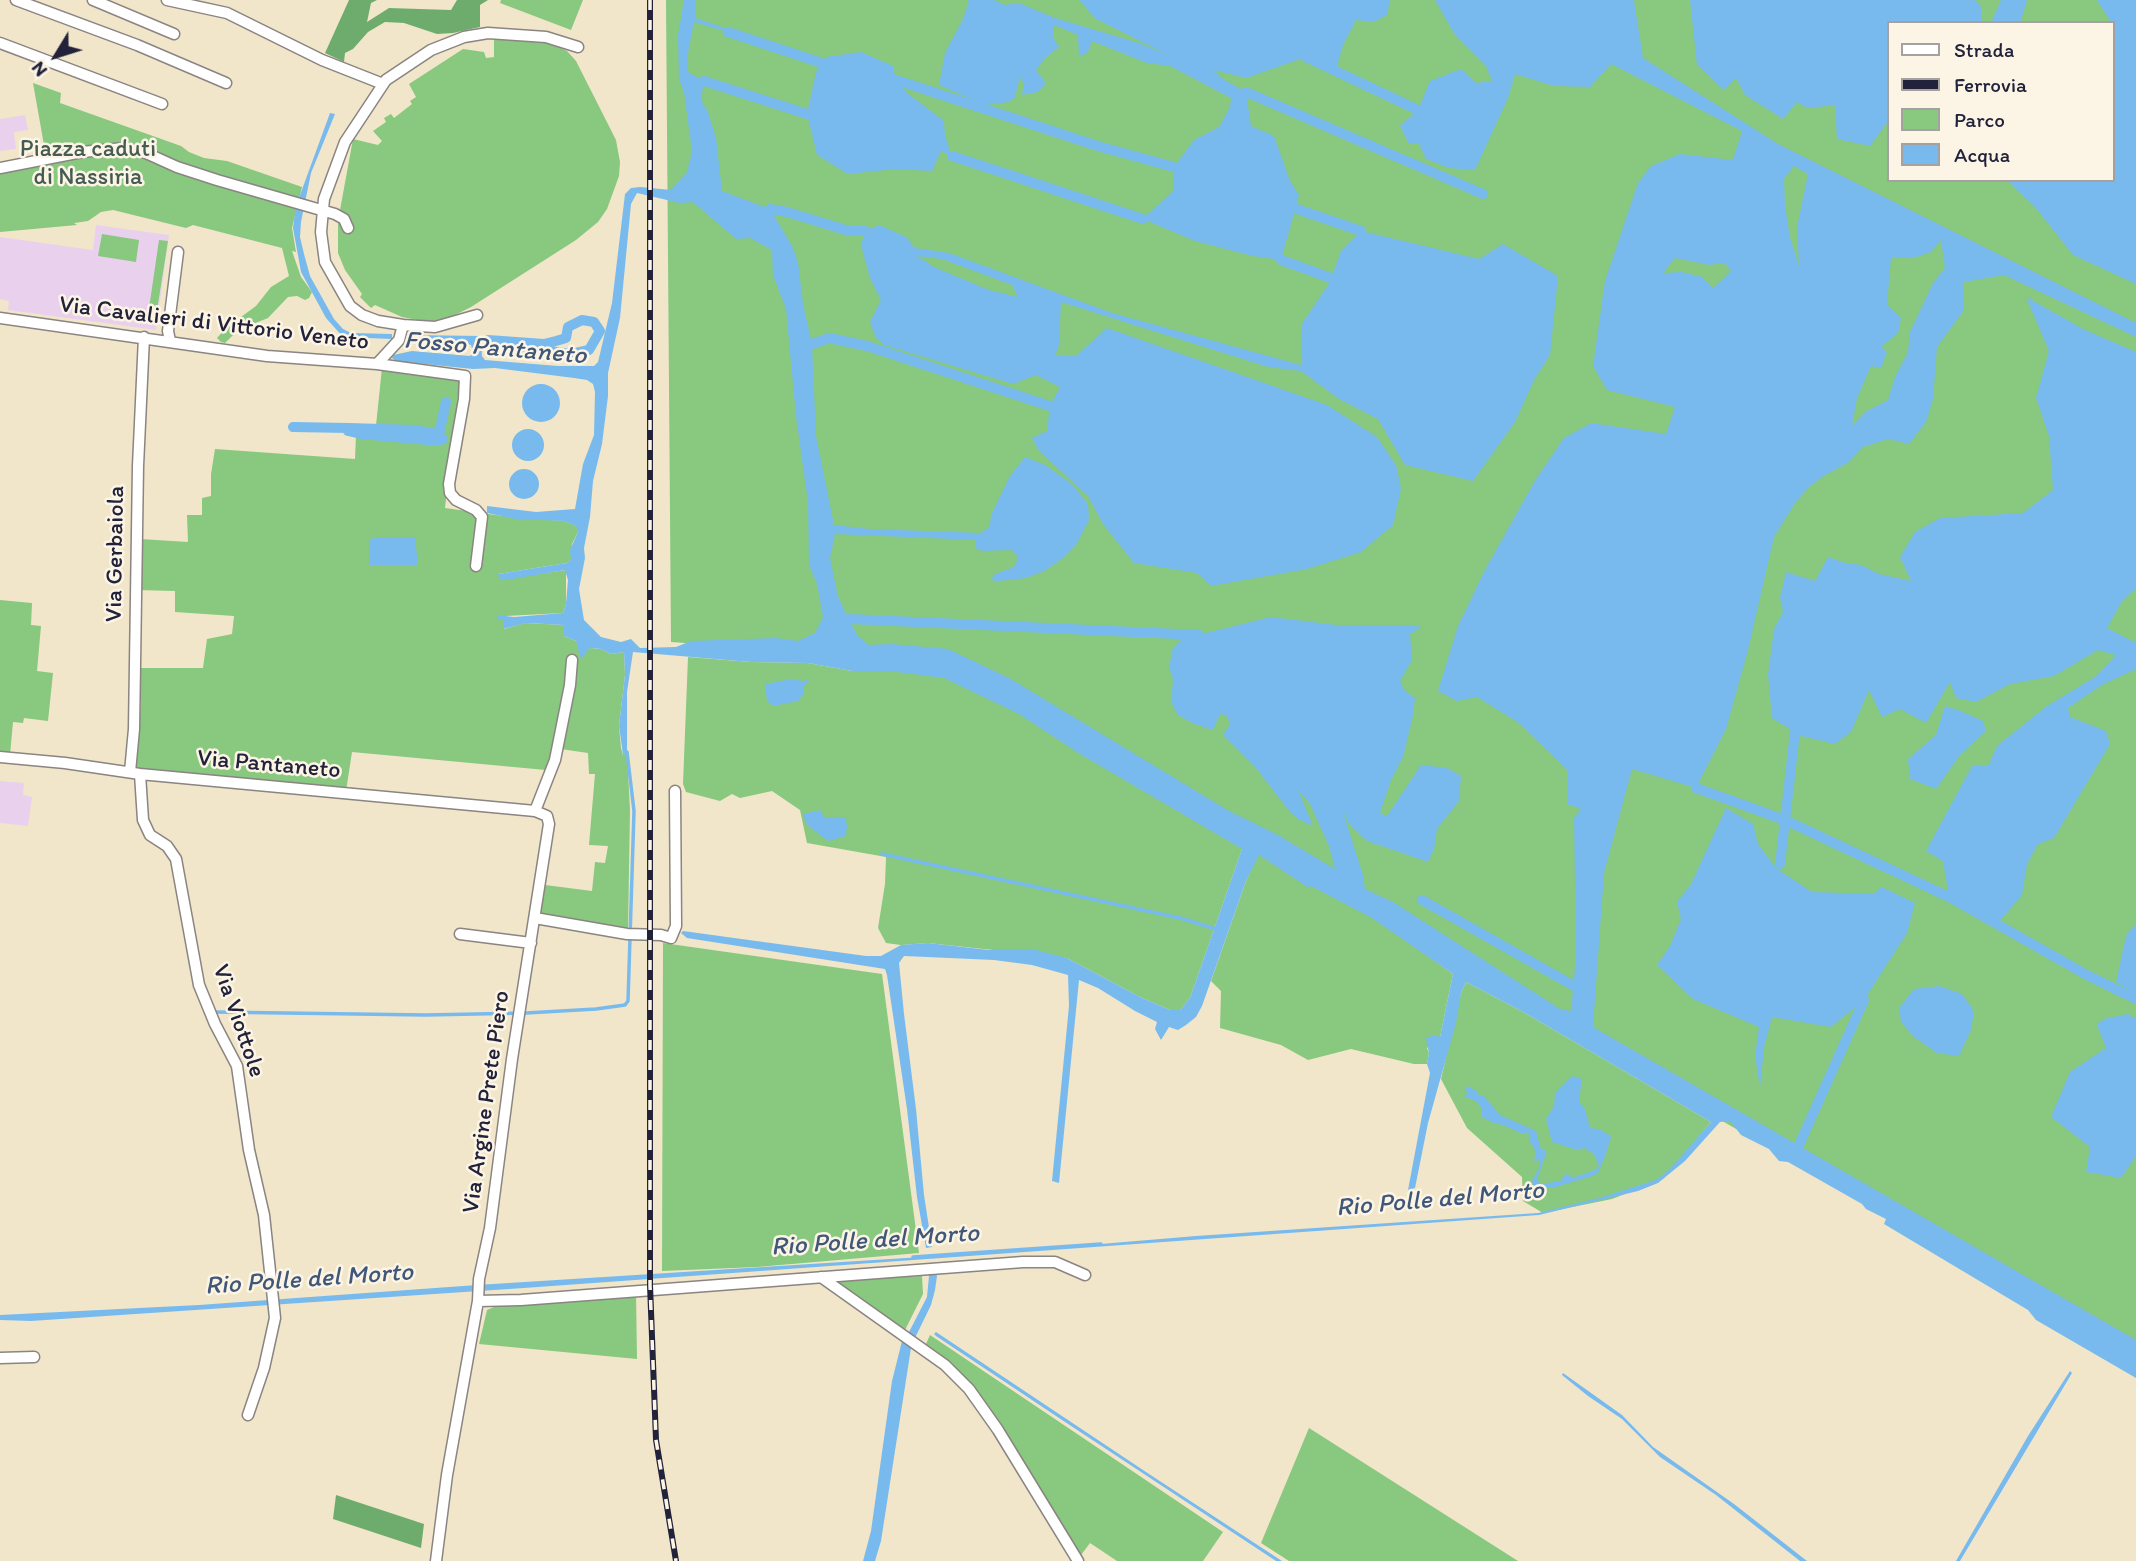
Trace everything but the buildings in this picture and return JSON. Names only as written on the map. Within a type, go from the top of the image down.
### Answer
[{"type":"street","points":[[16,0],[127,41],[226,83]]},
{"type":"street","points":[[93,0],[174,34]]},
{"type":"street","points":[[171,1],[227,13],[322,60],[383,84]]},
{"type":"street","points":[[477,315],[435,327],[404,325],[378,321],[362,315],[350,306],[325,262],[321,232],[324,199],[345,142],[383,84],[405,65],[464,37],[488,33],[531,35],[578,47]]},
{"type":"street","points":[[0,43],[162,104]]},
{"type":"street","points":[[0,168],[82,152],[124,148],[146,153],[177,167],[323,211],[344,219],[348,228]]},
{"type":"street","points":[[170,341],[167,331],[178,252]]},
{"type":"street","name":"Via Cavalieri di Vittorio Veneto","points":[[0,318],[267,356],[377,364],[465,376],[464,399],[449,484],[450,493],[456,500],[476,510],[482,517],[476,566]]},
{"type":"street","points":[[377,364],[399,340],[404,325]]},
{"type":"street","name":"Via Gerbaiola","points":[[135,773],[138,466],[144,337]]},
{"type":"street","points":[[535,811],[555,760],[570,685],[572,660]]},
{"type":"street","name":"Via Pantaneto","points":[[0,757],[135,773],[535,811]]},
{"type":"street","name":"Via Viottole","points":[[135,773],[143,820],[150,835],[167,846],[176,859],[199,985],[237,1066],[249,1150],[264,1215],[275,1318],[264,1368],[248,1415]]},
{"type":"street","points":[[535,918],[671,938],[676,926],[675,791]]},
{"type":"street","name":"Via Argine Prete Piero","points":[[436,1561],[447,1475],[490,1228],[549,824],[547,816],[535,811]]},
{"type":"street","points":[[460,934],[531,943]]},
{"type":"street","points":[[478,1298],[521,1300],[1023,1262],[1055,1262],[1085,1275]]},
{"type":"street","points":[[821,1277],[945,1365],[968,1389],[998,1430],[1078,1561]]},
{"type":"street","points":[[0,1358],[34,1357]]},
{"type":"shaded area","points":[[25,115],[28,130],[14,132],[16,149],[0,151],[0,119]]},
{"type":"shaded area","points":[[96,225],[169,235],[156,330],[8,310],[9,301],[0,299],[0,237],[93,250]]},
{"type":"shaded area","points":[[0,781],[24,783],[23,795],[32,797],[28,826],[0,823]]},
{"type":"green space","points":[[349,0],[377,0],[371,3],[367,22],[389,8],[451,10],[457,0],[488,0],[480,5],[480,27],[437,34],[404,23],[385,22],[368,32],[353,49],[345,53],[344,62],[325,53]]},
{"type":"green space","points":[[501,0],[583,0],[571,30],[500,3]]},
{"type":"green space","points":[[666,0],[2136,0],[2136,1373],[1931,1240],[1408,942],[1453,974],[1440,1037],[1427,1048],[1427,1064],[1414,1064],[1351,1049],[1308,1060],[1281,1045],[1220,1028],[1221,991],[1211,981],[1246,881],[1258,855],[1242,849],[1190,998],[1180,1010],[1170,1010],[1067,958],[928,943],[886,943],[878,928],[886,857],[807,843],[800,810],[772,791],[740,798],[732,794],[720,801],[686,792],[683,784],[688,657],[808,663],[852,671],[889,671],[905,658],[671,642]]},
{"type":"green space","points":[[494,39],[549,42],[567,51],[576,61],[616,140],[620,162],[619,176],[607,209],[598,222],[576,240],[453,316],[433,321],[418,320],[402,317],[375,305],[371,308],[360,297],[362,294],[345,270],[338,253],[338,221],[353,139],[378,145],[382,141],[373,131],[386,122],[384,118],[391,114],[394,118],[412,104],[410,101],[416,97],[409,84],[463,49],[484,52],[486,58],[494,57]]},
{"type":"green space","name":"Piazza caduti di Nassiria","points":[[33,83],[61,93],[60,103],[181,146],[204,158],[227,161],[302,187],[292,228],[296,252],[292,251],[301,277],[312,292],[309,298],[305,300],[297,296],[288,297],[268,318],[238,330],[225,343],[217,338],[226,328],[256,306],[271,287],[289,276],[282,248],[193,225],[186,228],[113,210],[101,212],[88,221],[74,223],[77,225],[0,232],[0,163],[36,156],[44,145]]},
{"type":"green space","points":[[102,234],[139,240],[136,262],[98,256]]},
{"type":"green space","points":[[159,240],[168,241],[155,323],[147,322]]},
{"type":"green space","points":[[382,368],[460,378],[445,508],[564,521],[577,526],[571,560],[567,563],[498,574],[531,575],[566,570],[566,604],[563,613],[506,616],[504,629],[525,623],[565,625],[564,636],[576,641],[582,655],[590,648],[611,654],[624,652],[625,675],[619,726],[623,755],[627,752],[630,810],[628,931],[540,915],[545,885],[592,891],[595,862],[605,863],[608,846],[589,845],[595,774],[589,774],[588,753],[554,748],[546,770],[352,752],[346,791],[135,769],[141,702],[140,668],[203,668],[207,639],[232,634],[234,616],[175,612],[175,591],[137,590],[140,539],[188,542],[187,515],[202,515],[202,498],[211,496],[215,449],[355,459],[356,435],[375,435]]},
{"type":"green space","points":[[0,600],[32,603],[31,625],[41,626],[37,671],[53,673],[48,721],[24,718],[23,723],[13,722],[10,755],[0,754]]},
{"type":"green space","points":[[663,943],[882,974],[919,1253],[757,1267],[662,1271]]},
{"type":"green space","points":[[1466,982],[1525,1013],[1711,1122],[1663,1179],[1612,1199],[1543,1213],[1523,1201],[1522,1177],[1467,1128],[1441,1079]]},
{"type":"green space","points":[[922,1276],[923,1294],[905,1330],[834,1281]]},
{"type":"green space","points":[[636,1293],[637,1359],[479,1344],[487,1310],[501,1304]]},
{"type":"green space","points":[[930,1335],[1223,1532],[1203,1561],[1117,1561],[1090,1543],[1081,1555],[987,1405],[948,1360],[926,1344]]},
{"type":"green space","points":[[1309,1428],[1518,1561],[1289,1561],[1261,1543]]},
{"type":"green space","points":[[336,1495],[424,1524],[421,1548],[333,1519]]},
{"type":"water","points":[[684,0],[695,0],[695,18],[728,29],[728,32],[694,22],[688,53],[688,72],[704,81],[701,100],[708,112],[716,138],[722,191],[770,209],[792,246],[798,262],[803,304],[812,344],[816,436],[834,525],[981,533],[989,527],[992,513],[1010,476],[1025,457],[1045,465],[1072,484],[1088,504],[1089,520],[1076,545],[1044,571],[1026,578],[990,580],[995,574],[1014,567],[1018,558],[1012,550],[983,551],[975,548],[976,540],[835,534],[830,558],[838,597],[857,635],[868,645],[892,644],[948,649],[1009,678],[1229,811],[1278,835],[1335,869],[1329,846],[1310,804],[1298,790],[1313,826],[1290,812],[1256,768],[1223,735],[1230,724],[1227,716],[1220,714],[1213,730],[1178,715],[1171,702],[1173,680],[1169,667],[1173,648],[1182,639],[1271,617],[1336,625],[1422,627],[1410,634],[1412,660],[1400,681],[1404,690],[1415,698],[1413,715],[1403,757],[1391,780],[1380,813],[1387,816],[1421,765],[1447,768],[1461,776],[1459,801],[1437,829],[1434,849],[1428,862],[1367,841],[1349,824],[1342,809],[1365,889],[1393,902],[1560,1009],[1571,1011],[1576,956],[1574,818],[1581,809],[1567,804],[1567,770],[1519,723],[1477,697],[1457,701],[1438,691],[1458,626],[1486,568],[1536,479],[1564,438],[1591,423],[1666,434],[1675,407],[1607,390],[1593,366],[1605,281],[1638,183],[1651,166],[1680,154],[1733,160],[1742,131],[1611,64],[1590,87],[1554,86],[1515,74],[1508,98],[1475,170],[1449,168],[1426,159],[1419,144],[1409,144],[1400,126],[1418,110],[1430,81],[1461,69],[1476,83],[1492,81],[1486,66],[1455,35],[1435,0],[1634,0],[1643,58],[1778,144],[2136,323],[2136,337],[2004,275],[1964,282],[1964,310],[1937,347],[1933,399],[1926,422],[1909,444],[1888,439],[1863,447],[1849,462],[1822,477],[1795,503],[1774,537],[1748,650],[1726,729],[1696,788],[1632,769],[1604,873],[1593,1027],[2136,1340],[2136,1378],[2036,1320],[2028,1310],[1884,1224],[1886,1219],[1866,1209],[1862,1204],[1788,1162],[1779,1161],[1769,1149],[1741,1135],[1730,1121],[1720,1122],[1685,1161],[1658,1183],[1638,1191],[1539,1215],[524,1288],[31,1321],[0,1320],[0,1315],[199,1305],[1017,1251],[1538,1213],[1656,1180],[1669,1170],[1711,1122],[1525,1013],[1466,982],[1428,1123],[1415,1188],[1408,1190],[1430,1073],[1426,1038],[1434,1035],[1440,1037],[1453,974],[1372,918],[1311,886],[1309,888],[1259,855],[1246,881],[1202,1006],[1196,1017],[1186,1025],[1178,1030],[1169,1027],[1161,1040],[1155,1029],[1157,1022],[1079,980],[1059,1183],[1052,1181],[1069,1006],[1068,975],[1032,965],[994,960],[904,956],[899,963],[932,1247],[926,1248],[885,969],[687,938],[681,933],[683,931],[866,956],[881,956],[901,945],[928,943],[989,950],[1032,949],[1067,958],[1140,997],[1170,1010],[1180,1010],[1190,998],[1242,849],[1080,754],[1019,714],[944,678],[889,671],[852,671],[808,663],[751,662],[633,652],[627,692],[627,752],[623,755],[619,726],[625,675],[624,652],[611,654],[590,648],[581,659],[576,641],[564,636],[564,625],[526,623],[503,629],[504,620],[498,619],[497,615],[514,617],[563,613],[568,580],[565,570],[506,580],[500,580],[498,574],[567,563],[571,560],[570,550],[578,532],[576,526],[564,521],[516,519],[487,513],[487,506],[536,512],[575,509],[583,464],[594,435],[593,384],[574,378],[495,368],[473,369],[396,361],[392,358],[393,355],[412,351],[470,356],[473,352],[471,345],[461,342],[439,343],[408,339],[410,335],[481,336],[482,356],[485,360],[558,366],[594,366],[598,362],[612,303],[625,194],[631,188],[640,187],[671,190],[687,172],[692,151],[684,92],[679,79],[678,35]],"holes":[[[1794,166],[1808,174],[1797,227],[1799,266],[1790,237],[1784,179]],[[637,193],[680,203],[693,202],[736,239],[750,238],[772,250],[773,275],[786,309],[796,416],[808,502],[809,565],[817,584],[823,617],[815,633],[798,641],[776,638],[691,641],[676,647],[640,648],[631,639],[621,642],[601,637],[584,620],[579,589],[593,481],[602,444],[608,373],[620,318],[631,204]],[[1941,240],[1945,268],[1933,283],[1910,332],[1908,352],[1895,377],[1888,400],[1865,412],[1852,426],[1857,398],[1871,366],[1881,368],[1887,352],[1881,347],[1898,333],[1901,318],[1887,305],[1891,258],[1916,257],[1931,252]],[[1675,258],[1709,265],[1724,263],[1731,271],[1713,288],[1702,277],[1682,272],[1663,273]]]},
{"type":"water","points":[[967,0],[994,0],[1005,5],[1019,3],[1055,18],[1139,43],[1168,55],[1096,19],[1079,0],[1390,0],[1387,15],[1374,22],[1356,20],[1343,45],[1337,66],[1306,57],[1246,78],[1214,70],[1223,79],[1246,92],[1251,126],[1274,136],[1290,181],[1299,195],[1281,260],[1253,256],[1195,241],[1143,219],[1173,191],[1174,167],[1194,140],[1219,127],[1230,107],[1231,98],[1170,66],[1147,63],[1092,41],[1088,52],[1079,57],[1078,35],[1054,25],[1054,39],[1059,47],[1045,58],[1036,70],[1046,83],[1038,92],[1022,95],[1024,84],[1020,77],[1015,97],[1009,102],[984,105],[939,85],[945,53],[962,21],[969,2]]},
{"type":"water","points":[[1690,0],[1975,0],[1982,8],[1981,21],[1888,21],[1888,121],[1870,146],[1837,139],[1835,105],[1807,108],[1797,102],[1783,119],[1745,95],[1736,78],[1724,90],[1697,65]]},
{"type":"water","points":[[2001,0],[2027,0],[2021,21],[1992,21]]},
{"type":"water","points":[[2097,0],[2136,0],[2136,284],[2073,255],[2035,207],[2009,182],[2115,182],[2116,30],[2115,21],[2110,21]]},
{"type":"water","points":[[861,52],[893,66],[896,80],[907,93],[944,121],[945,136],[952,156],[941,151],[932,171],[895,169],[848,174],[817,155],[807,114],[816,72],[826,57]]},
{"type":"water","points":[[330,113],[335,114],[311,173],[301,222],[300,237],[310,276],[334,319],[343,329],[351,333],[392,334],[392,339],[343,337],[326,318],[301,272],[293,228],[296,206]]},
{"type":"water","points":[[879,225],[906,237],[915,248],[949,253],[1112,313],[1301,365],[1301,325],[1330,282],[1341,251],[1361,231],[1479,259],[1503,244],[1558,276],[1550,355],[1534,380],[1515,422],[1473,481],[1405,465],[1378,419],[1339,399],[1301,371],[1268,367],[1061,302],[1059,345],[1055,356],[1077,355],[1107,328],[1327,405],[1377,437],[1396,465],[1401,489],[1393,525],[1361,552],[1307,569],[1211,586],[1197,573],[1134,563],[1103,524],[1088,496],[1039,451],[1032,438],[1047,431],[1050,406],[1060,387],[1036,375],[1013,384],[884,345],[876,338],[870,322],[881,300],[870,278],[861,245],[865,231]],"holes":[[[917,256],[942,259],[1012,285],[1018,297],[989,290],[934,267]]]},
{"type":"water","points":[[2026,297],[2085,330],[2136,352],[2136,588],[2122,601],[2107,628],[2136,643],[2136,669],[2102,685],[2068,708],[2070,717],[2106,731],[2110,744],[2054,838],[2038,844],[2027,864],[2022,895],[1998,923],[1949,897],[1943,861],[1926,851],[1972,766],[1988,766],[1997,746],[2047,706],[2095,677],[2116,655],[2098,650],[2054,676],[2010,684],[1976,702],[1956,698],[1950,682],[1926,723],[1900,709],[1882,717],[1869,690],[1851,732],[1835,744],[1801,736],[1772,718],[1768,674],[1774,629],[1783,612],[1780,597],[1786,572],[1815,581],[1828,557],[1861,565],[1879,574],[1911,581],[1900,557],[1915,532],[1940,518],[2023,513],[2053,490],[2049,436],[2036,398],[2049,351]]},
{"type":"water","points":[[541,384],[554,390],[560,403],[554,416],[541,422],[528,416],[522,403],[528,390]]},
{"type":"water","points":[[528,429],[539,434],[544,445],[539,456],[528,461],[517,456],[512,445],[517,434]]},
{"type":"water","points":[[524,469],[535,473],[539,484],[535,495],[524,499],[513,495],[509,484],[513,473]]},
{"type":"water","points":[[415,537],[418,565],[369,565],[369,541],[373,538]]},
{"type":"water","points":[[810,679],[803,687],[803,695],[798,701],[773,706],[767,701],[765,684]]},
{"type":"water","points":[[1945,706],[1983,721],[1986,731],[1960,755],[1936,789],[1910,779],[1908,759],[1936,735]]},
{"type":"water","points":[[1726,808],[1753,824],[1758,844],[1777,869],[1812,892],[1873,894],[1882,887],[1915,903],[1907,933],[1864,1000],[1831,1027],[1772,1017],[1764,1047],[1760,1088],[1755,1056],[1759,1027],[1693,999],[1657,965],[1670,946],[1681,919],[1677,902],[1691,884]]},
{"type":"water","points":[[820,810],[824,817],[845,817],[846,836],[828,841],[807,825],[803,814]]},
{"type":"water","points":[[2134,925],[2136,994],[2116,982],[2126,936]]},
{"type":"water","points":[[1939,986],[1962,994],[1974,1011],[1971,1030],[1959,1056],[1937,1053],[1914,1037],[1901,1022],[1899,1008],[1914,989]]},
{"type":"water","points":[[2128,1014],[2136,1019],[2136,1156],[2121,1178],[2086,1172],[2090,1147],[2051,1117],[2070,1072],[2106,1048],[2097,1025],[2104,1019]]},
{"type":"water","points":[[1572,1076],[1582,1079],[1579,1102],[1585,1109],[1590,1128],[1599,1129],[1611,1136],[1606,1154],[1598,1173],[1592,1176],[1556,1187],[1534,1189],[1532,1181],[1540,1160],[1534,1161],[1536,1152],[1527,1132],[1523,1134],[1482,1117],[1482,1109],[1476,1101],[1463,1096],[1468,1094],[1465,1089],[1467,1086],[1477,1091],[1479,1096],[1484,1096],[1500,1115],[1536,1131],[1541,1149],[1547,1151],[1537,1179],[1540,1184],[1561,1181],[1564,1175],[1568,1174],[1572,1178],[1599,1166],[1594,1154],[1584,1148],[1577,1150],[1552,1142],[1546,1119],[1554,1106],[1555,1093]]},
{"type":"water","points":[[926,1270],[935,1270],[935,1290],[915,1338],[908,1334],[927,1297],[929,1276]]},
{"type":"water","points":[[936,1332],[1282,1561],[1276,1561],[1056,1416],[936,1336]]},
{"type":"water","points":[[902,1341],[911,1348],[881,1541],[875,1561],[863,1561],[871,1531],[892,1381]]},
{"type":"water","points":[[2070,1371],[2072,1373],[1960,1561],[1956,1561],[2028,1436]]},
{"type":"water","points":[[1563,1373],[1622,1415],[1653,1447],[1734,1504],[1807,1561],[1800,1561],[1716,1495],[1660,1457],[1622,1419],[1588,1396],[1562,1375]]},
{"type":"waterway","points":[[728,32],[822,63]]},
{"type":"waterway","points":[[1306,57],[1418,110]]},
{"type":"waterway","points":[[896,80],[1101,147],[1174,167]]},
{"type":"waterway","points":[[704,81],[807,114]]},
{"type":"waterway","points":[[1246,92],[1483,194]]},
{"type":"waterway","points":[[952,156],[1143,219]]},
{"type":"waterway","points":[[1294,208],[1361,231]]},
{"type":"waterway","points":[[770,209],[849,231],[865,231]]},
{"type":"waterway","points":[[1281,260],[1331,278]]},
{"type":"waterway","name":"Fosso Pantaneto","points":[[582,320],[594,322],[600,331],[589,350],[571,354],[492,343],[488,340],[544,344],[566,338],[568,327],[582,320]]},
{"type":"waterway","points":[[812,344],[829,338],[867,346],[1050,406]]},
{"type":"waterway","points":[[439,434],[446,402]]},
{"type":"waterway","points":[[293,427],[349,428]]},
{"type":"waterway","points":[[349,428],[414,430],[439,434],[443,439],[439,441],[361,434],[348,431],[349,428]]},
{"type":"waterway","points":[[850,619],[1199,635]]},
{"type":"waterway","points":[[1780,864],[1795,732]]},
{"type":"waterway","points":[[213,1012],[426,1015],[526,1013],[625,1005],[628,1001],[634,811],[627,752]]},
{"type":"waterway","points":[[1696,788],[1785,820],[1949,897],[2085,974],[2136,999]]},
{"type":"waterway","points":[[882,854],[1180,918],[1216,929]]},
{"type":"waterway","points":[[1422,900],[1574,986]]},
{"type":"waterway","points":[[1799,1145],[1864,1000]]},
{"type":"waterway","name":"Rio Polle del Morto","points":[[913,1257],[1101,1244]]},
{"type":"railway","points":[[650,0],[650,1285],[656,1440],[676,1561]]}]
